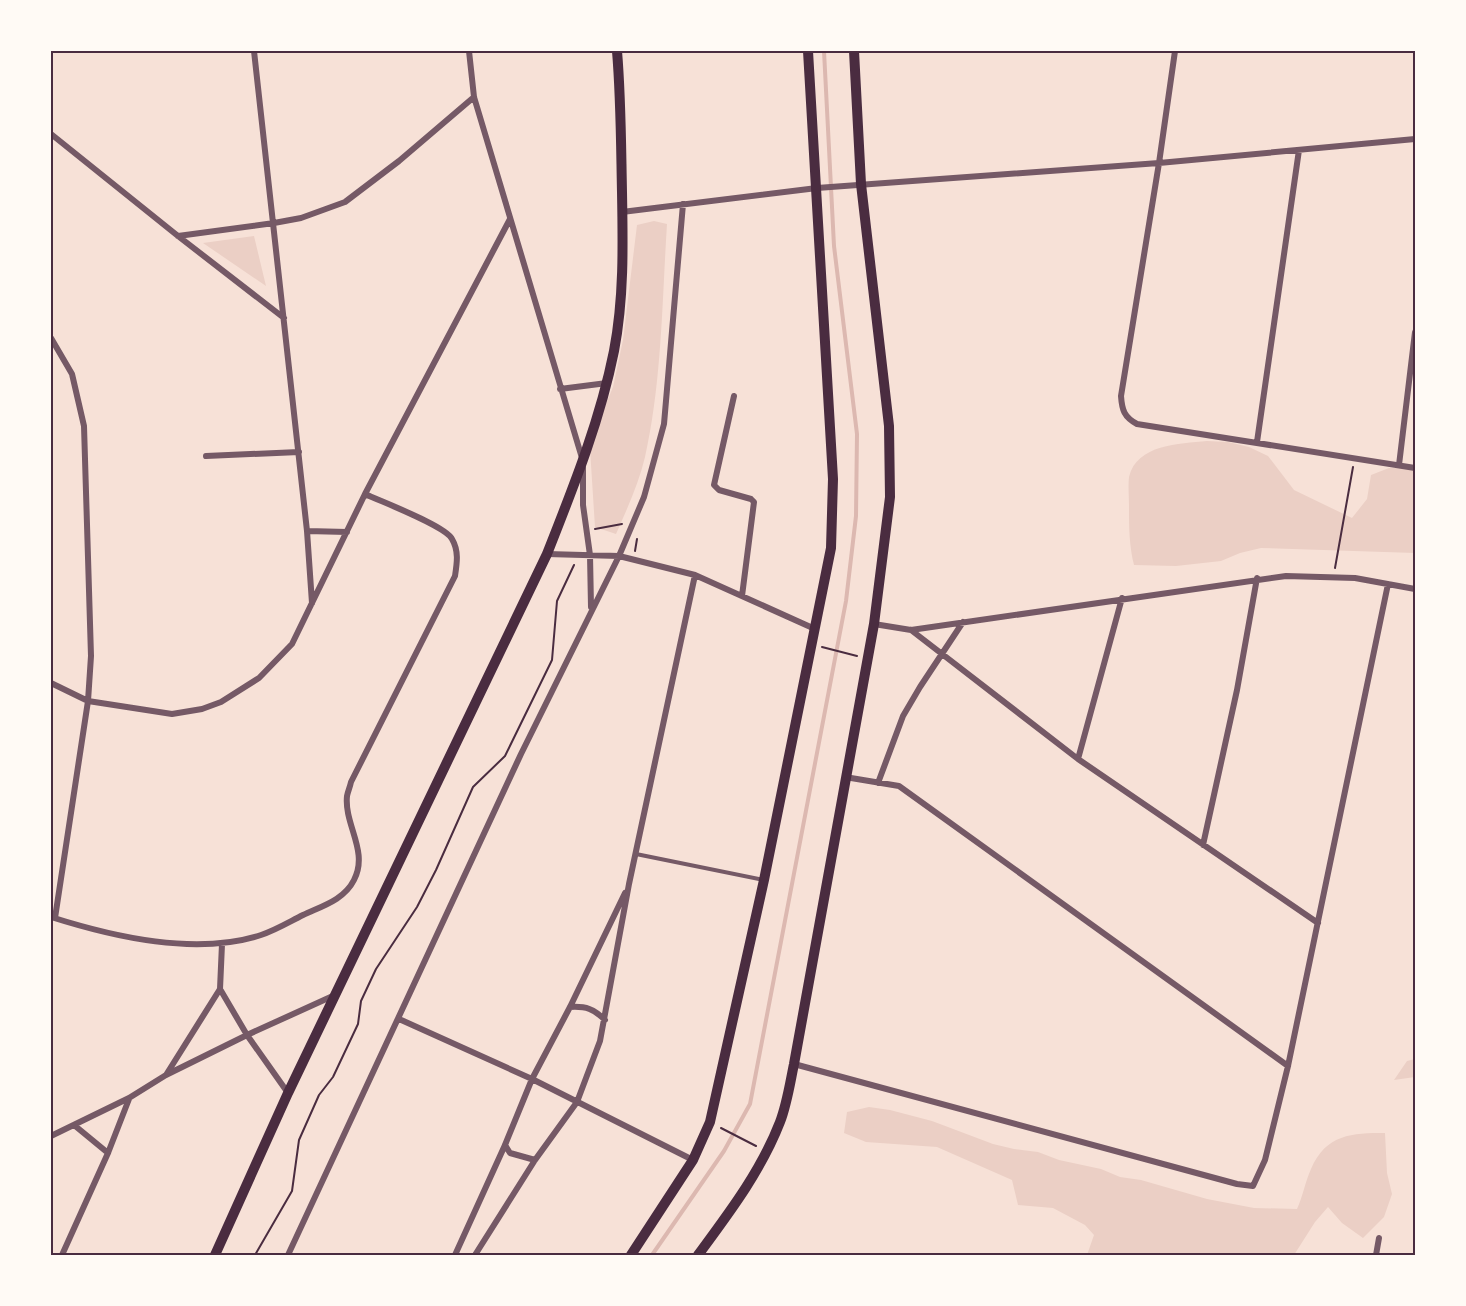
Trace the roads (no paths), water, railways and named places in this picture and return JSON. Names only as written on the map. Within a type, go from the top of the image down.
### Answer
[{"type":"main road","points":[[215,1255],[288,1093],[547,554],[583,462],[607,383],[618,324],[622,212],[621,95],[617,51]]},
{"type":"main road","points":[[632,1255],[693,1160],[710,1122],[764,880],[831,548],[833,491],[820,188],[808,51]]},
{"type":"main road","points":[[698,1255],[739,1199],[766,1152],[780,1121],[794,1064],[874,624],[890,497],[890,435],[884,369],[856,185],[854,51]]},
{"type":"street","points":[[254,51],[285,318],[307,531],[312,604]]},
{"type":"street","points":[[469,51],[474,97],[583,462],[583,506],[590,555],[591,611]]},
{"type":"street","points":[[1175,51],[1173,76],[1121,396],[1122,409],[1127,419],[1137,424],[1415,468]]},
{"type":"street","points":[[178,236],[301,218],[345,202],[474,97]]},
{"type":"street","points":[[51,134],[285,318]]},
{"type":"street","points":[[622,212],[820,188],[1159,163],[1415,139]]},
{"type":"street","points":[[1257,442],[1299,150]]},
{"type":"street","points":[[288,1255],[521,754],[619,556],[644,497],[664,424],[683,204]]},
{"type":"street","points":[[51,683],[88,701],[172,714],[202,709],[221,702],[259,678],[292,644],[365,494],[510,219]]},
{"type":"street","points":[[1399,465],[1415,332]]},
{"type":"street","points":[[51,339],[72,374],[84,426],[90,561],[91,656],[88,701],[53,917],[134,939],[222,944],[262,934],[339,898],[354,880],[360,863],[358,845],[348,811],[347,796],[351,782],[455,576],[458,556],[452,537],[440,528],[365,494]]},
{"type":"street","points":[[560,389],[607,383]]},
{"type":"street","points":[[734,396],[714,485],[719,490],[754,502],[742,596]]},
{"type":"street","points":[[206,456],[299,452]]},
{"type":"street","points":[[307,531],[347,532]]},
{"type":"street","points":[[547,554],[619,556],[695,575],[815,629]]},
{"type":"street","points":[[475,1255],[535,1160],[577,1102],[600,1041],[635,854],[695,575]]},
{"type":"street","points":[[874,624],[910,630],[1257,578],[1286,576],[1355,578],[1415,590]]},
{"type":"street","points":[[1203,845],[1237,690],[1257,578]]},
{"type":"street","points":[[794,1064],[1237,1184],[1253,1186],[1264,1160],[1288,1066],[1388,584]]},
{"type":"street","points":[[1078,759],[1122,598]]},
{"type":"street","points":[[878,783],[903,716],[941,653],[963,622]]},
{"type":"street","points":[[910,630],[1078,759],[1318,923]]},
{"type":"street","points":[[845,777],[899,786],[1288,1066]]},
{"type":"street","points":[[455,1255],[532,1079],[570,1007],[629,884]]},
{"type":"street","points":[[166,1075],[220,989],[222,944]]},
{"type":"street","points":[[220,989],[247,1035],[288,1093]]},
{"type":"street","points":[[51,1136],[129,1098],[166,1075],[336,994]]},
{"type":"street","points":[[570,1007],[590,1008],[605,1020]]},
{"type":"street","points":[[399,1019],[532,1079],[693,1160]]},
{"type":"street","points":[[62,1255],[108,1153],[129,1098]]},
{"type":"street","points":[[74,1125],[108,1153]]},
{"type":"street","points":[[505,1145],[510,1153],[535,1160]]},
{"type":"street","points":[[1376,1255],[1379,1238]]},
{"type":"lane","points":[[635,854],[764,880]]},
{"type":"waterway","points":[[652,1255],[724,1151],[750,1104],[846,601],[856,516],[857,434],[834,246],[824,51]]}]
